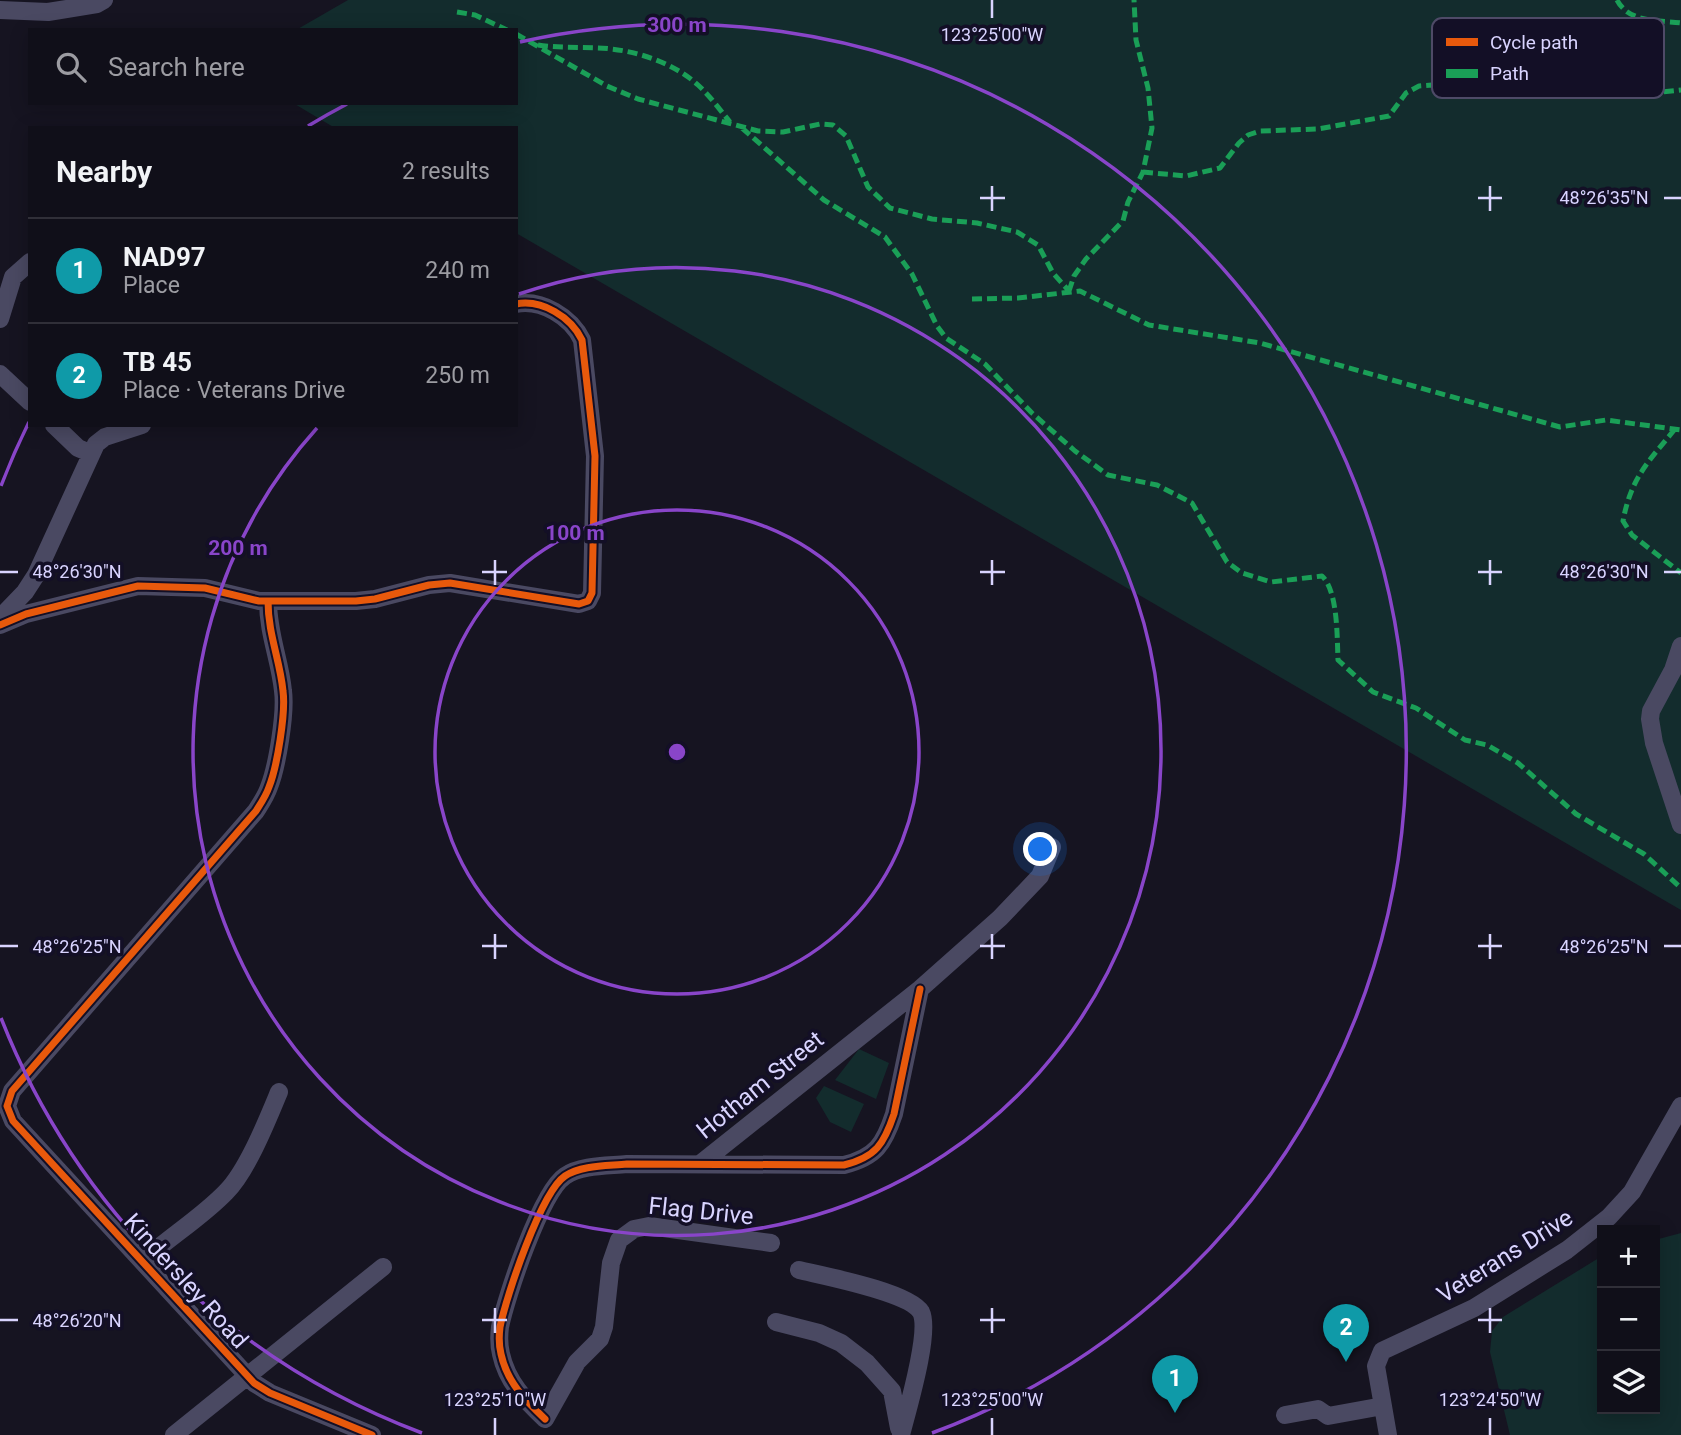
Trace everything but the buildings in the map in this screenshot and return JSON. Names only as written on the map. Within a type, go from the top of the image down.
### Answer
[{"type":"street","points":[[0,10],[48,12],[97,4],[104,0]]},
{"type":"street","points":[[0,319],[13,277],[28,264]]},
{"type":"street","points":[[0,618],[20,608],[138,586],[205,588],[268,601],[366,601],[429,585],[450,583],[579,604],[588,601],[592,593],[595,456],[582,340],[574,326],[549,308],[534,302],[518,304]]},
{"type":"street","points":[[0,374],[28,400]]},
{"type":"street","points":[[56,427],[78,448],[90,453]]},
{"type":"street","points":[[0,625],[20,608],[96,444],[105,437],[136,427]]},
{"type":"street","name":"Kindersley Road","points":[[268,601],[269,627],[284,702],[273,774],[267,793],[256,811],[12,1091],[7,1106],[13,1121],[247,1376],[271,1393],[372,1435]]},
{"type":"street","points":[[1681,646],[1677,672],[1651,711],[1650,719],[1654,743],[1681,825]]},
{"type":"street","name":"Hotham Street","points":[[546,1427],[520,1395],[506,1372],[500,1352],[499,1330],[540,1210],[552,1188],[566,1175],[594,1167],[700,1164],[920,989],[1000,918],[1040,876],[1052,847]]},
{"type":"street","points":[[700,1164],[844,1165],[860,1161],[872,1154],[887,1134],[894,1114],[920,989]]},
{"type":"street","points":[[143,1261],[233,1184],[279,1092]]},
{"type":"street","name":"Veterans Drive","points":[[1388,1435],[1376,1366],[1382,1351],[1474,1308],[1567,1250],[1609,1217],[1640,1190],[1681,1106]]},
{"type":"street","name":"Flag Drive","points":[[546,1427],[561,1387],[577,1362],[600,1339],[604,1327],[611,1263],[619,1240],[634,1229],[649,1226],[771,1243]]},
{"type":"street","points":[[174,1435],[383,1267]]},
{"type":"street","points":[[799,1270],[898,1295],[916,1305],[922,1315],[923,1335],[901,1435]]},
{"type":"street","points":[[776,1322],[819,1333],[841,1343],[867,1363],[892,1391],[901,1435]]},
{"type":"street","points":[[1285,1415],[1318,1409],[1328,1416],[1383,1406]]},
{"type":"green space","points":[[348,0],[1681,0],[1681,910],[518,234],[518,126],[332,126],[296,105],[518,105],[518,28],[299,28]]},
{"type":"green space","points":[[859,1049],[889,1063],[876,1099],[835,1080]]},
{"type":"green space","points":[[824,1086],[864,1104],[851,1132],[830,1122],[816,1098]]},
{"type":"green space","points":[[1681,1233],[1681,1435],[1510,1435],[1490,1352],[1492,1331],[1503,1317],[1597,1259],[1597,1414],[1660,1414],[1660,1239]]},
{"type":"marked path","points":[[1069,291],[1074,276],[1086,259],[1123,221],[1128,202],[1143,172],[1152,128],[1148,88],[1136,40],[1134,0]]},
{"type":"marked path","points":[[1617,0],[1629,13],[1642,18]]},
{"type":"marked path","points":[[457,12],[475,15],[503,28]]},
{"type":"marked path","points":[[1664,21],[1681,23]]},
{"type":"marked path","points":[[518,35],[607,86],[638,99],[758,131],[783,132],[820,124],[833,125],[846,136],[868,187],[890,208],[932,219],[977,223],[1017,232],[1038,245],[1053,273],[1069,291]]},
{"type":"marked path","points":[[538,45],[611,49],[664,63],[698,85],[730,122]]},
{"type":"marked path","points":[[1143,172],[1186,176],[1220,168],[1248,135],[1260,131],[1318,129],[1389,116],[1406,93],[1419,86],[1432,85]]},
{"type":"marked path","points":[[1664,92],[1681,90]]},
{"type":"marked path","points":[[742,128],[824,200],[885,237],[912,274],[937,326],[946,338],[985,364],[1032,413],[1075,451],[1108,475],[1157,485],[1192,503],[1227,562],[1242,573],[1271,582],[1322,576],[1334,603],[1338,660],[1373,692],[1416,708],[1465,740],[1487,745],[1518,763],[1576,814],[1644,854],[1681,888]]},
{"type":"marked path","points":[[972,299],[1018,298],[1080,291],[1149,325],[1260,343],[1560,427],[1606,420],[1681,430]]},
{"type":"marked path","points":[[1675,429],[1636,482],[1623,521],[1632,535],[1681,573]]},
{"type":"cycle path","points":[[0,625],[26,614],[138,586],[205,588],[259,601],[356,601],[450,583],[579,604],[588,601],[592,593],[595,456],[582,340],[571,324],[555,312],[536,304],[518,304]]},
{"type":"cycle path","points":[[268,601],[284,701],[278,754],[265,796],[256,811],[12,1091],[7,1106],[13,1121],[254,1383],[270,1393],[372,1435]]},
{"type":"cycle path","points":[[545,1419],[512,1382],[500,1351],[499,1333],[509,1293],[526,1246],[535,1223],[556,1186],[571,1172],[603,1166],[844,1165],[864,1158],[882,1141],[894,1114],[920,989]]},
{"type":"place","name":"TB 45","points":[[1346,1362]]},
{"type":"place","name":"NAD97","points":[[1175,1413]]}]
